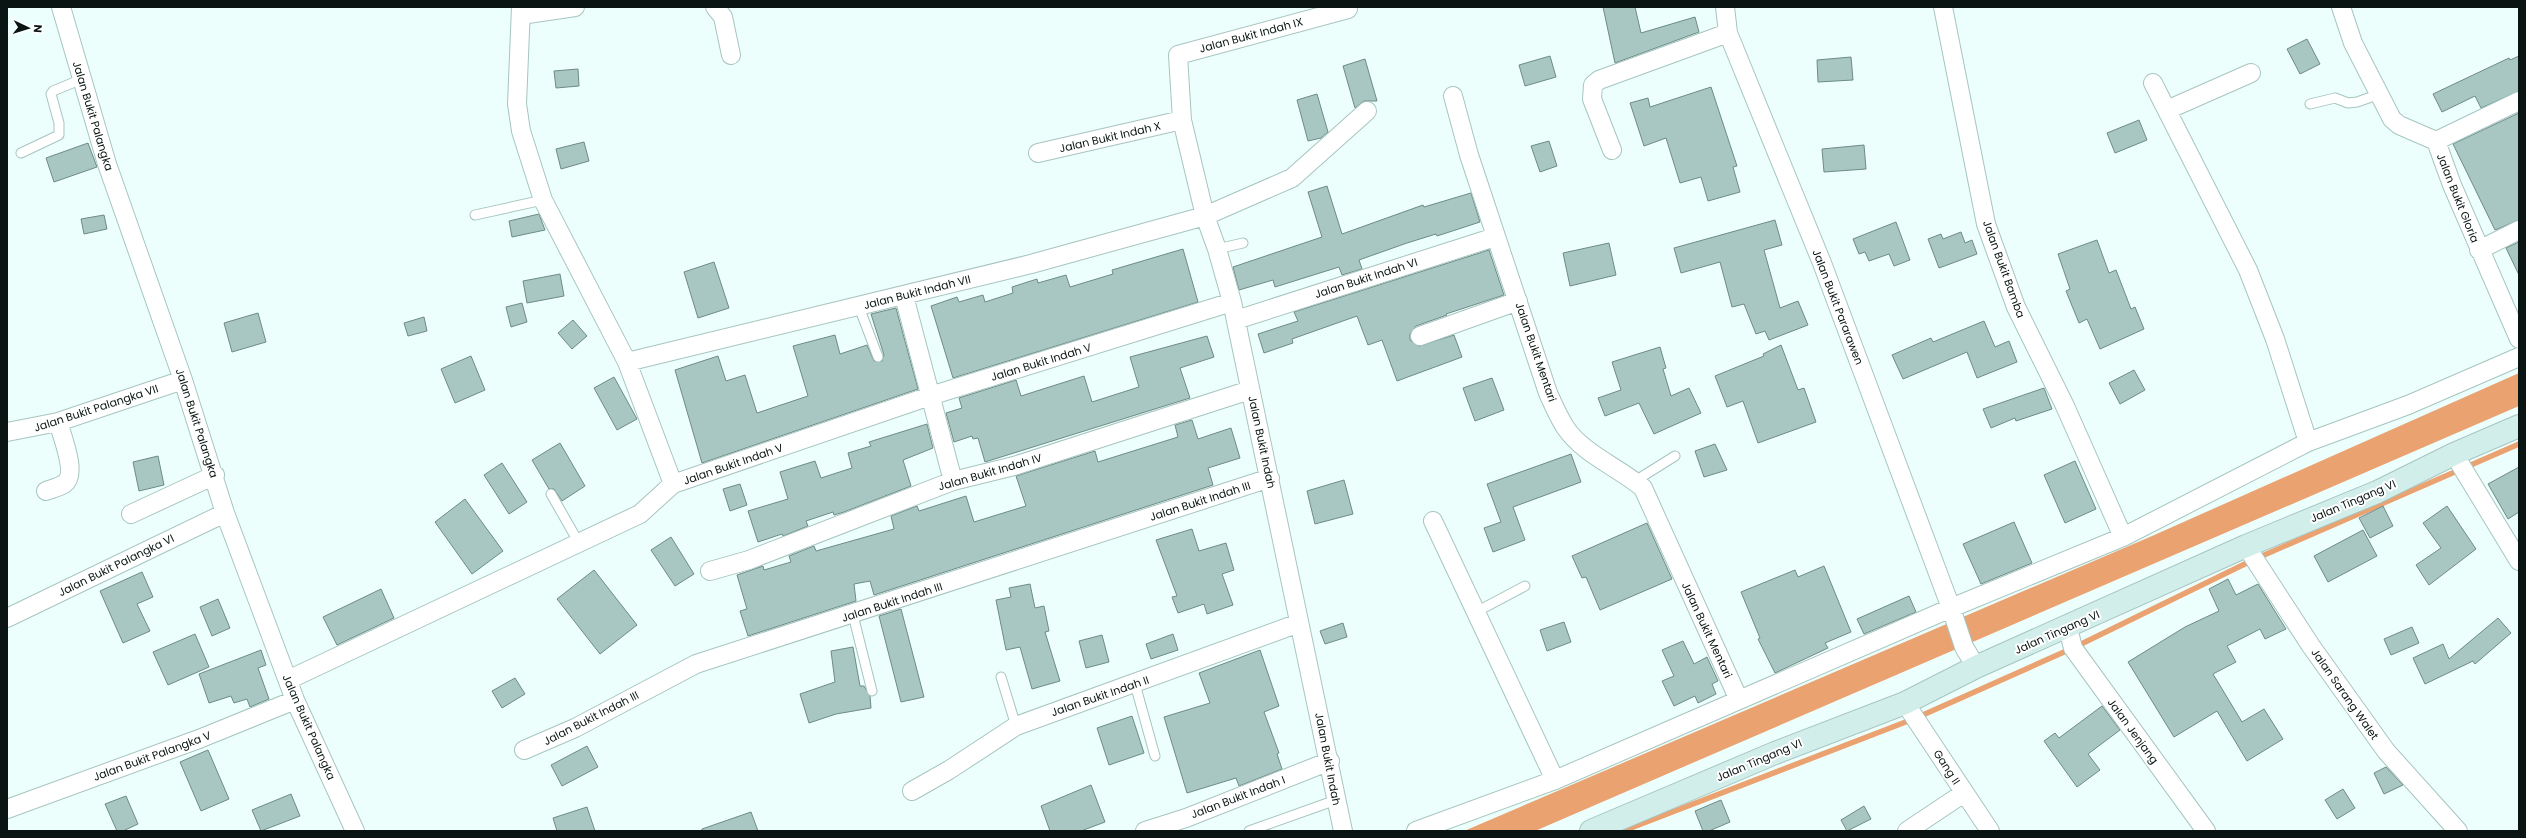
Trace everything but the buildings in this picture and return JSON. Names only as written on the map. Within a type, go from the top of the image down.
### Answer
[{"type":"main road","name":"Jalan Tingang VI","points":[[1592,831],[1775,753],[1905,703],[1976,667],[2068,628],[2246,546],[2377,492],[2454,454],[2519,426]]},
{"type":"street","name":"Jalan Bukit Palangka","points":[[61,7],[107,164],[183,380],[215,475],[225,513],[296,700],[355,831]]},
{"type":"street","points":[[521,11],[575,7]]},
{"type":"street","points":[[715,7],[723,17],[731,55]]},
{"type":"street","name":"Jalan Bukit Pararawen","points":[[1725,7],[1728,33],[1822,263],[1964,647],[1976,667]]},
{"type":"street","name":"Jalan Bukit Bamba","points":[[1943,7],[1986,224],[2016,307],[2064,406],[2123,537]]},
{"type":"street","points":[[2342,7],[2372,98],[2399,125],[2436,141]]},
{"type":"street","name":"Jalan Bukit Indah IX","points":[[1178,55],[1348,9]]},
{"type":"street","name":"Jalan Bukit Indah V","points":[[521,11],[517,104],[521,131],[543,200],[627,362],[673,484],[930,396],[1232,302]]},
{"type":"street","points":[[1612,150],[1592,99],[1593,85],[1599,80],[1728,33]]},
{"type":"street","name":"Jalan Bukit Indah","points":[[1178,55],[1182,120],[1205,216],[1218,249],[1232,302],[1270,478],[1299,623],[1330,761],[1336,800],[1344,831]]},
{"type":"street","points":[[2167,110],[2251,73]]},
{"type":"street","points":[[2153,83],[2248,270],[2275,338],[2308,442]]},
{"type":"street","name":"Jalan Bukit Mentari","points":[[1453,96],[1469,155],[1495,237],[1548,393],[1565,427],[1584,447],[1643,488],[1739,700]]},
{"type":"street","name":"Jalan Bukit Gloria","points":[[2519,101],[2436,141],[2479,250],[2497,284],[2519,339]]},
{"type":"street","name":"Jalan Bukit Indah VII","points":[[627,362],[859,307],[1031,264],[1205,216],[1292,178],[1367,111]]},
{"type":"street","name":"Jalan Bukit Indah X","points":[[1038,153],[1182,120]]},
{"type":"street","points":[[2479,250],[2519,230]]},
{"type":"street","name":"Jalan Bukit Indah VI","points":[[1236,320],[1495,237]]},
{"type":"street","points":[[904,296],[953,481]]},
{"type":"street","points":[[1420,336],[1518,301]]},
{"type":"street","points":[[1416,831],[1555,780],[1739,700],[1953,614],[2123,537],[2308,442],[2408,405],[2519,358]]},
{"type":"street","name":"Jalan Bukit Palangka VII","points":[[7,432],[58,422],[183,380]]},
{"type":"street","name":"Jalan Bukit Indah IV","points":[[710,571],[749,560],[953,481],[1014,466],[1250,390]]},
{"type":"street","points":[[46,491],[64,484],[69,479],[70,468],[58,422]]},
{"type":"street","points":[[2454,454],[2519,561]]},
{"type":"street","points":[[131,514],[215,475]]},
{"type":"street","name":"Jalan Bukit Indah III","points":[[524,750],[575,728],[696,664],[1270,478]]},
{"type":"street","points":[[288,680],[640,514],[673,484]]},
{"type":"street","name":"Jalan Bukit Palangka VI","points":[[7,618],[225,513]]},
{"type":"street","points":[[1433,521],[1555,780]]},
{"type":"street","name":"Jalan Sarang Walet","points":[[2246,546],[2311,646],[2386,751],[2458,831]]},
{"type":"street","name":"Jalan Bukit Indah II","points":[[912,791],[949,770],[1016,726],[1135,684],[1299,623]]},
{"type":"street","name":"Jalan Jenjang","points":[[2068,628],[2073,648],[2206,831]]},
{"type":"street","name":"Jalan Bukit Palangka V","points":[[7,809],[199,739],[296,700]]},
{"type":"street","name":"Gang II","points":[[1905,703],[1990,831]]},
{"type":"street","name":"Jalan Bukit Indah I","points":[[1145,831],[1186,818],[1330,761]]},
{"type":"street","points":[[1907,831],[1964,793]]},
{"type":"lane","points":[[21,152],[59,135],[59,123],[51,94],[53,91],[82,79]]},
{"type":"lane","points":[[2310,104],[2335,98],[2348,103],[2372,98]]},
{"type":"lane","points":[[475,214],[543,200]]},
{"type":"lane","points":[[1218,249],[1243,243]]},
{"type":"lane","points":[[859,307],[878,357]]},
{"type":"lane","points":[[1635,481],[1675,456]]},
{"type":"lane","points":[[551,494],[579,544]]},
{"type":"lane","points":[[1476,612],[1526,586]]},
{"type":"lane","points":[[853,614],[872,691]]},
{"type":"lane","points":[[1001,677],[1016,726]]},
{"type":"lane","points":[[1135,684],[1155,756]]},
{"type":"lane","points":[[1249,831],[1336,800]]},
{"type":"shaded area","points":[[2519,373],[2519,406],[1535,831],[1464,831],[2152,536]]},
{"type":"waterway","points":[[1623,831],[1916,718],[2073,648],[2255,559],[2519,444]]}]
